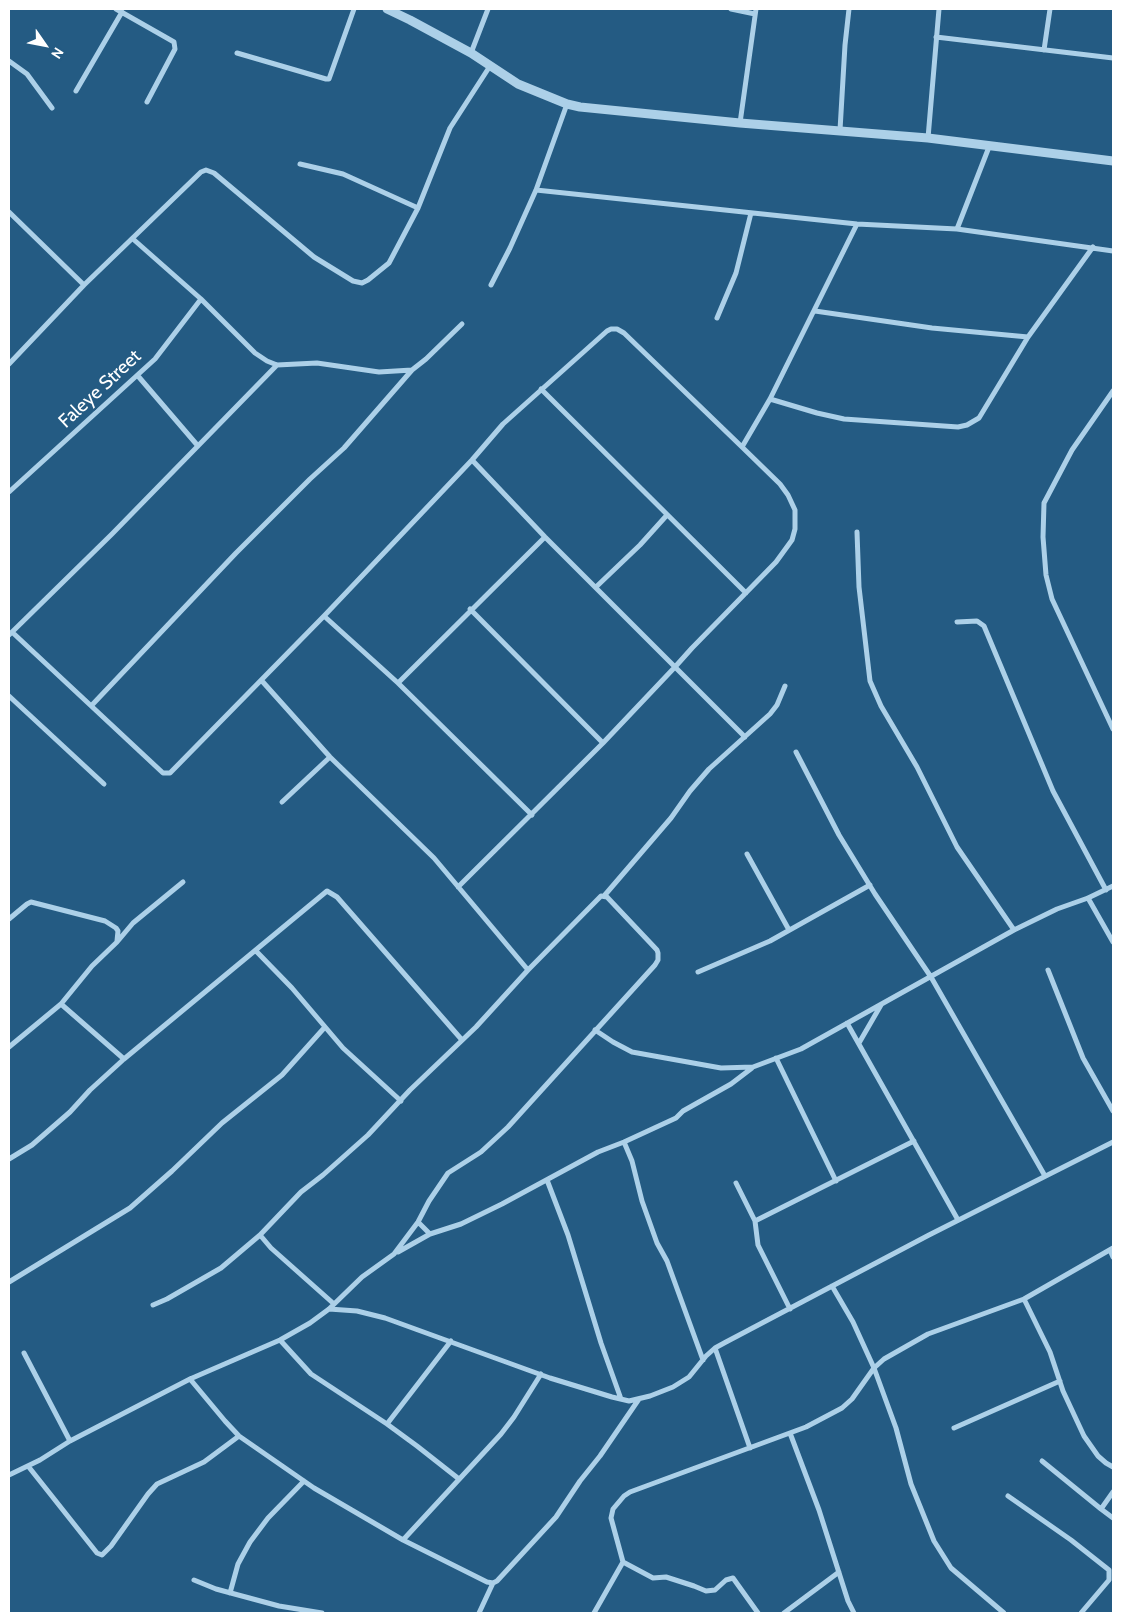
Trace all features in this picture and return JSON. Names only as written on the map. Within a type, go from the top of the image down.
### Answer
[{"type":"street","points":[[116,9],[174,42],[176,46],[147,102]]},
{"type":"street","points":[[237,53],[329,79],[354,9]]},
{"type":"street","points":[[387,9],[471,53],[518,84],[567,104],[589,108],[740,123],[928,138],[1113,161]]},
{"type":"street","points":[[471,53],[488,9]]},
{"type":"street","points":[[731,9],[756,11],[740,123]]},
{"type":"street","points":[[840,130],[845,45],[850,9]]},
{"type":"street","points":[[928,138],[939,9]]},
{"type":"street","points":[[1044,50],[1050,9]]},
{"type":"street","points":[[76,91],[122,12]]},
{"type":"street","points":[[936,37],[1113,58]]},
{"type":"street","points":[[9,61],[27,74],[52,108]]},
{"type":"street","points":[[9,363],[84,285],[201,172],[206,170],[210,171],[314,257],[353,282],[362,284],[389,263],[418,208],[450,128],[490,66]]},
{"type":"street","points":[[491,285],[536,190],[567,104]]},
{"type":"street","points":[[958,229],[989,147]]},
{"type":"street","points":[[300,164],[343,174],[418,208]]},
{"type":"street","points":[[536,190],[857,224],[958,229],[1113,251]]},
{"type":"street","points":[[9,212],[84,285]]},
{"type":"street","points":[[717,318],[736,273],[751,213]]},
{"type":"street","points":[[742,447],[770,398],[857,224]]},
{"type":"street","points":[[133,239],[202,299],[255,353],[267,361],[277,365],[317,363],[379,372],[412,370]]},
{"type":"street","points":[[770,398],[817,413],[844,419],[958,427],[967,425],[977,420],[982,414],[1028,337],[1092,247]]},
{"type":"street","name":"Faleye Street","points":[[9,492],[155,359],[202,299]]},
{"type":"street","points":[[814,311],[932,328],[1028,337]]},
{"type":"street","points":[[92,705],[236,553],[344,448],[412,370],[462,324]]},
{"type":"street","points":[[277,365],[112,534],[10,633],[92,705],[163,773],[170,773],[262,681],[472,460],[503,424],[611,329],[617,329],[632,340],[780,484],[795,510],[795,530],[792,540],[776,562],[603,743],[458,887]]},
{"type":"street","points":[[138,376],[198,446]]},
{"type":"street","points":[[541,389],[746,593]]},
{"type":"street","points":[[1113,390],[1072,450],[1044,503],[1043,537],[1046,575],[1052,599],[1113,729]]},
{"type":"street","points":[[472,460],[545,537],[745,737]]},
{"type":"street","points":[[596,588],[640,545],[667,515]]},
{"type":"street","points":[[857,532],[859,587],[870,680],[881,706],[917,767],[957,847],[1014,930]]},
{"type":"street","points":[[398,683],[470,609],[545,537]]},
{"type":"street","points":[[470,609],[603,743]]},
{"type":"street","points":[[324,616],[398,683],[532,815]]},
{"type":"street","points":[[957,622],[977,621],[984,626],[1053,791],[1106,890]]},
{"type":"street","points":[[262,681],[330,757],[434,858],[528,970]]},
{"type":"street","points":[[153,1305],[167,1300],[222,1268],[260,1234],[301,1192],[360,1142],[601,896],[604,896],[671,818],[690,791],[709,770],[770,714],[777,705],[785,686]]},
{"type":"street","points":[[9,696],[104,784]]},
{"type":"street","points":[[1107,716],[1113,713]]},
{"type":"street","points":[[796,752],[839,835],[931,977],[1045,1176]]},
{"type":"street","points":[[282,802],[330,757]]},
{"type":"street","points":[[747,854],[789,930]]},
{"type":"street","points":[[9,1047],[61,1004],[92,966],[117,942],[133,923],[183,882]]},
{"type":"street","points":[[698,972],[739,956],[870,885]]},
{"type":"street","points":[[9,1475],[190,1379],[280,1340],[310,1323],[329,1309],[362,1277],[394,1254],[430,1234],[461,1224],[598,1152],[676,1118],[683,1111],[731,1084],[752,1068],[800,1049],[1014,930],[1057,909],[1088,898],[1113,886]]},
{"type":"street","points":[[9,1159],[32,1145],[70,1112],[90,1090],[124,1059],[327,891],[337,897],[462,1040]]},
{"type":"street","points":[[394,1254],[418,1222],[429,1201],[448,1173],[481,1152],[508,1128],[658,960],[658,953],[608,897],[604,896]]},
{"type":"street","points":[[1088,898],[1113,942]]},
{"type":"street","points":[[9,919],[31,902],[110,923],[118,931],[117,942]]},
{"type":"street","points":[[256,951],[292,988],[343,1048],[401,1101]]},
{"type":"street","points":[[1048,970],[1083,1058],[1113,1111]]},
{"type":"street","points":[[858,1043],[882,1003]]},
{"type":"street","points":[[61,1004],[124,1059]]},
{"type":"street","points":[[848,1023],[958,1220]]},
{"type":"street","points":[[9,1282],[130,1208],[222,1123],[282,1075],[326,1027]]},
{"type":"street","points":[[595,1030],[632,1052],[721,1068],[752,1068]]},
{"type":"street","points":[[776,1058],[836,1181]]},
{"type":"street","points":[[755,1221],[914,1141]]},
{"type":"street","points":[[624,1142],[632,1161],[642,1201],[657,1243],[667,1261],[703,1360]]},
{"type":"street","points":[[329,1309],[357,1311],[385,1318],[541,1374],[629,1401],[650,1396],[673,1387],[688,1377],[715,1348],[958,1220],[1113,1142]]},
{"type":"street","points":[[547,1180],[568,1235],[601,1343],[621,1399]]},
{"type":"street","points":[[736,1183],[755,1221],[758,1245],[790,1309]]},
{"type":"street","points":[[418,1222],[430,1234]]},
{"type":"street","points":[[260,1234],[271,1248],[334,1304]]},
{"type":"street","points":[[594,1613],[623,1562],[611,1518],[613,1509],[624,1496],[630,1492],[806,1427],[842,1408],[852,1399],[874,1368],[884,1359],[928,1334],[1024,1299],[1112,1249],[1113,1257]]},
{"type":"street","points":[[832,1286],[853,1322],[874,1368],[898,1436],[911,1484],[934,1541],[951,1568],[1004,1613]]},
{"type":"street","points":[[1024,1299],[1050,1352],[1060,1381],[1084,1436],[1098,1456],[1113,1467]]},
{"type":"street","points":[[280,1340],[311,1374],[388,1424],[459,1479]]},
{"type":"street","points":[[388,1424],[452,1342]]},
{"type":"street","points":[[715,1348],[750,1448]]},
{"type":"street","points":[[24,1353],[70,1441]]},
{"type":"street","points":[[403,1540],[501,1434],[541,1374]]},
{"type":"street","points":[[190,1379],[239,1436],[304,1481],[403,1540],[487,1582],[493,1583]]},
{"type":"street","points":[[954,1428],[1060,1381]]},
{"type":"street","points":[[479,1613],[493,1583],[497,1581],[556,1517],[640,1398]]},
{"type":"street","points":[[790,1433],[819,1510],[848,1601],[854,1613]]},
{"type":"street","points":[[28,1466],[97,1552],[102,1555],[111,1546],[157,1484],[204,1462],[239,1436]]},
{"type":"street","points":[[1042,1461],[1113,1518]]},
{"type":"street","points":[[230,1593],[238,1564],[250,1542],[268,1518],[304,1481]]},
{"type":"street","points":[[1101,1509],[1113,1492]]},
{"type":"street","points":[[1008,1496],[1072,1540],[1109,1570],[1109,1580],[1081,1613]]},
{"type":"street","points":[[623,1562],[653,1578],[666,1577],[706,1591],[715,1590],[726,1580],[733,1578],[758,1613]]},
{"type":"street","points":[[784,1613],[839,1572]]},
{"type":"street","points":[[194,1580],[230,1593],[279,1606],[322,1613]]}]
